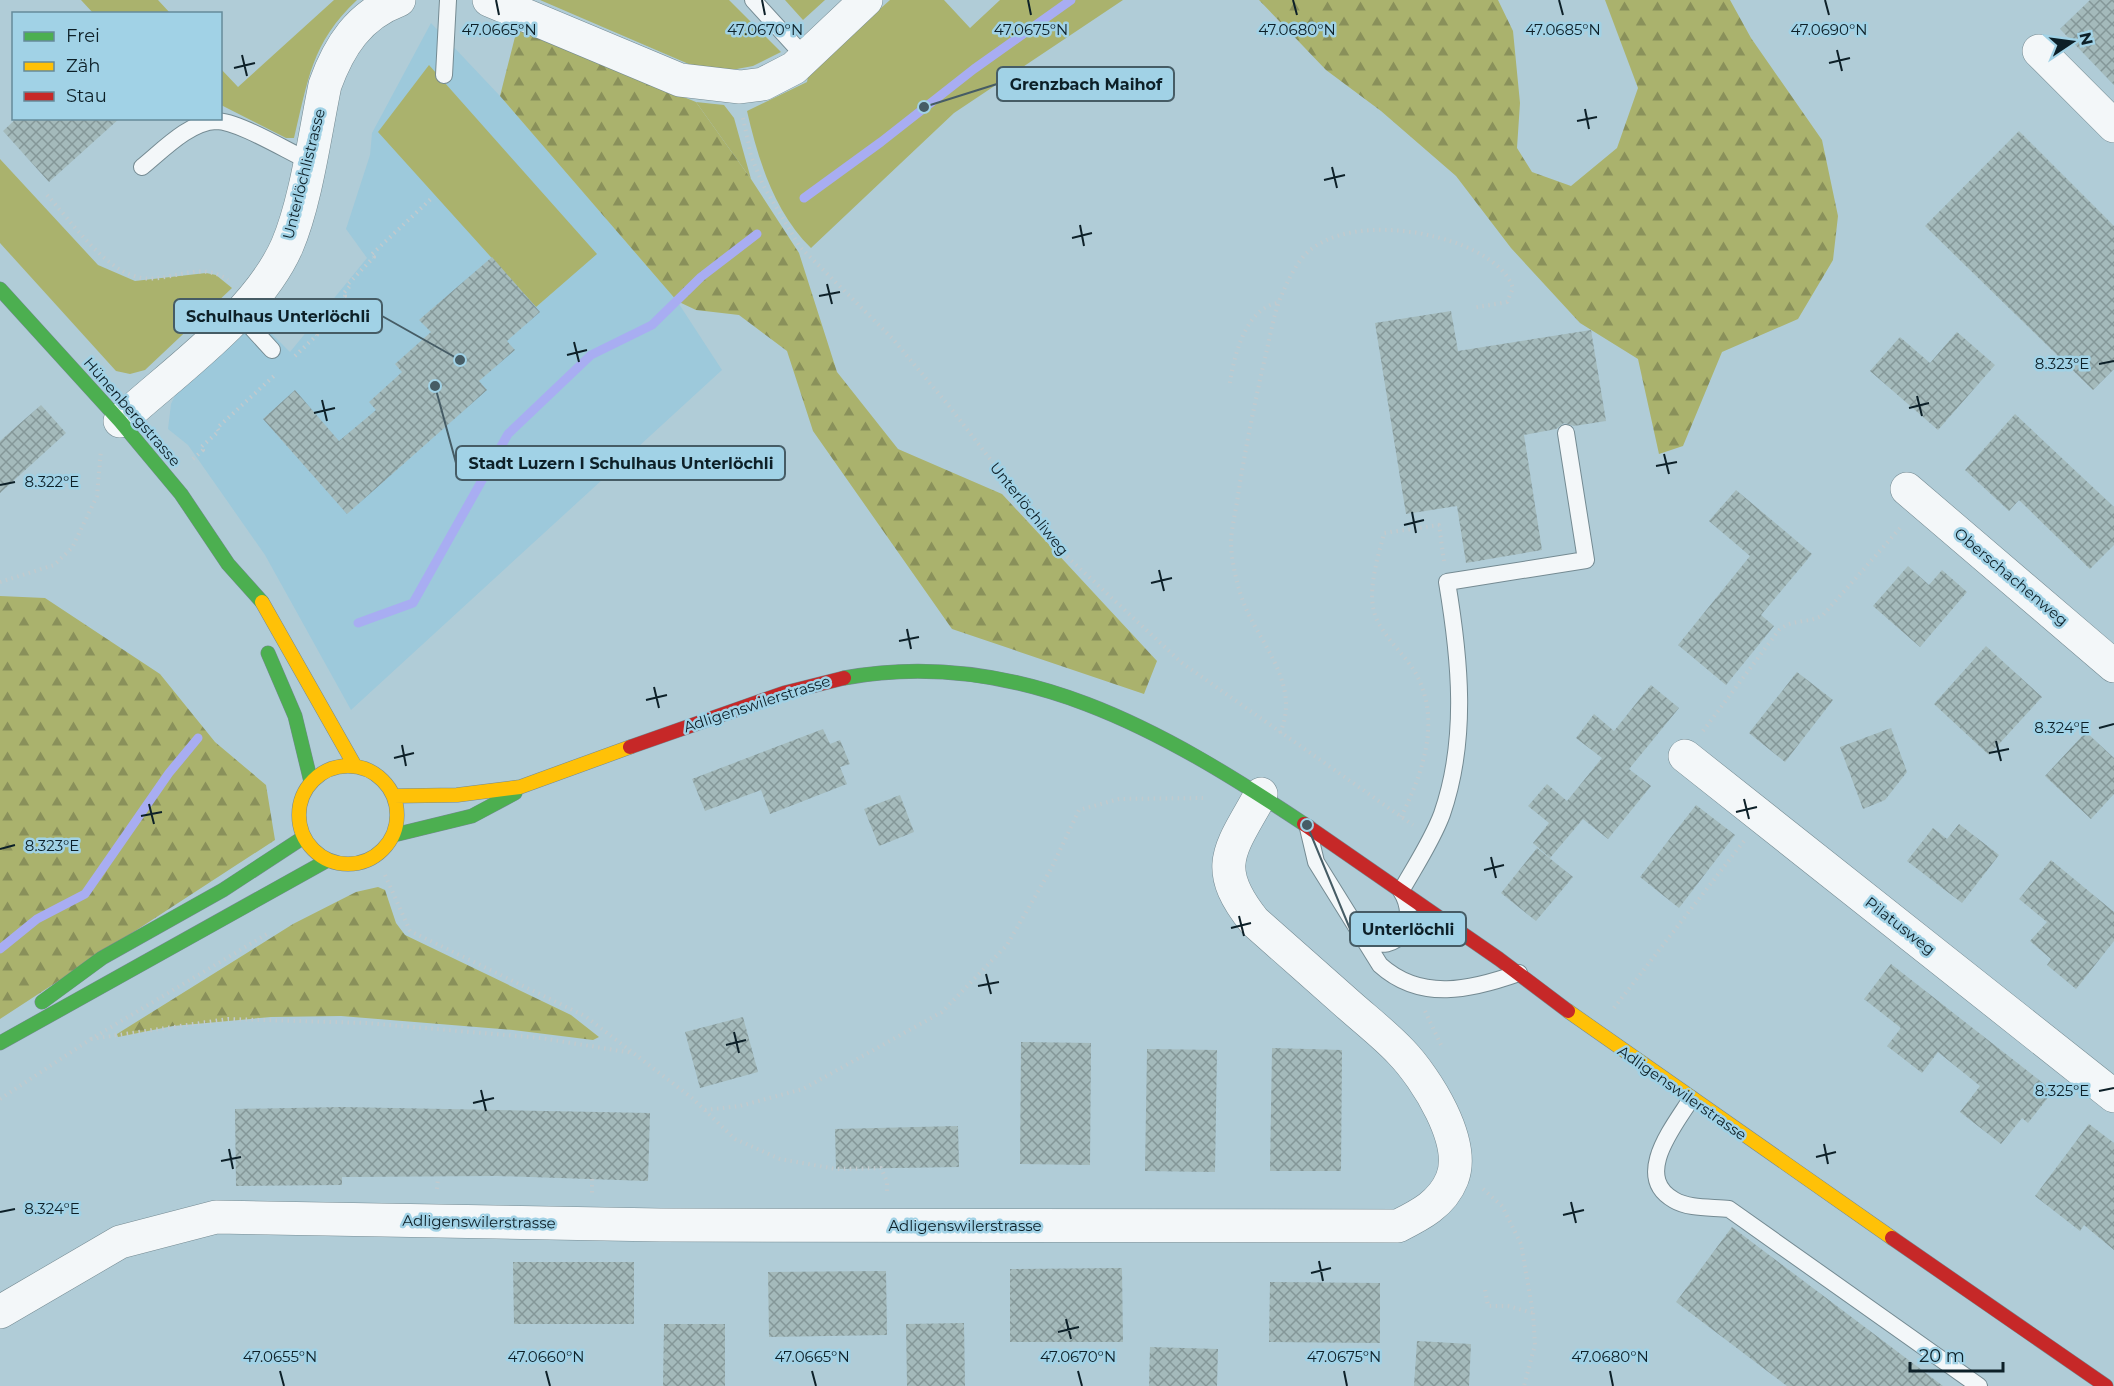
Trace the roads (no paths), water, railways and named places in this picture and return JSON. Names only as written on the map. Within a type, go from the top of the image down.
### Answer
[{"type":"main road","name":"Hünenbergstrasse","points":[[0,289],[111,432],[181,495],[228,564],[268,608],[355,765]]},
{"type":"main road","name":"Hünenbergstrasse","points":[[228,564],[241,597]]},
{"type":"main road","points":[[260,638],[292,703],[306,745],[311,782]]},
{"type":"main road","name":"Adligenswilerstrasse","points":[[394,796],[428,798],[523,786],[681,728],[812,684],[874,671],[923,668],[1025,682],[1110,712],[1186,751],[1261,794],[1519,973],[1596,1033],[2106,1386]]},
{"type":"main road","points":[[355,765],[371,771],[385,782],[394,796],[398,816],[394,835],[383,851],[366,861],[347,865],[328,860],[310,847],[304,837],[299,818],[301,799],[311,782],[330,768],[355,765]]},
{"type":"main road","name":"Adligenswilerstrasse","points":[[394,835],[476,816],[500,805],[523,786]]},
{"type":"main road","points":[[304,837],[211,897],[124,945],[56,989],[0,1043],[328,860]]},
{"type":"street","name":"Unterlöchlistrasse","points":[[111,432],[236,300],[258,295],[287,245],[309,161],[325,85],[333,64],[348,36],[374,12],[399,0]]},
{"type":"street","points":[[489,0],[680,80],[740,87],[763,84],[779,77],[805,57],[866,0]]},
{"type":"street","points":[[2039,51],[2114,126]]},
{"type":"street","name":"Oberschachenweg","points":[[1915,496],[2114,666]]},
{"type":"street","name":"Pilatusweg","points":[[1685,756],[2114,1096]]},
{"type":"street","name":"Adligenswilerstrasse","points":[[0,1312],[120,1242],[216,1217],[672,1225],[1398,1226],[1427,1211],[1444,1191],[1454,1169],[1453,1145],[1442,1114],[1426,1083],[1401,1052],[1254,921],[1237,899],[1228,873],[1232,846],[1261,794]]},
{"type":"lane","points":[[444,75],[448,0]]},
{"type":"lane","points":[[753,0],[805,57]]},
{"type":"lane","points":[[142,167],[181,136],[214,121],[230,123],[309,161]]},
{"type":"lane","points":[[236,300],[272,350]]},
{"type":"lane","points":[[1365,939],[1379,944],[1391,942],[1401,935],[1408,925],[1410,913],[1401,891],[1431,838],[1452,780],[1460,700],[1455,631],[1447,582],[1586,560],[1566,433]]},
{"type":"lane","points":[[1307,825],[1316,862],[1380,965],[1394,978],[1413,987],[1433,990],[1491,983],[1519,973]]},
{"type":"lane","points":[[1691,1099],[1661,1148],[1656,1162],[1656,1176],[1663,1190],[1673,1200],[1688,1205],[1728,1209],[1738,1215],[1979,1386]]},
{"type":"waterway","points":[[804,198],[881,142],[974,69],[1071,0]]},
{"type":"waterway","points":[[358,623],[413,603],[508,434],[591,355],[652,325],[701,277],[757,234]]},
{"type":"waterway","points":[[0,949],[37,919],[85,894],[169,773],[198,738]]},
{"type":"place","name":"Grenzbach Maihof","points":[[924,107]]},
{"type":"place","name":"Schulhaus Unterlöchli","points":[[460,360]]},
{"type":"place","name":"Stadt Luzern I Schulhaus Unterlöchli","points":[[435,386]]},
{"type":"place","name":"Unterlöchli","points":[[1307,825]]}]
